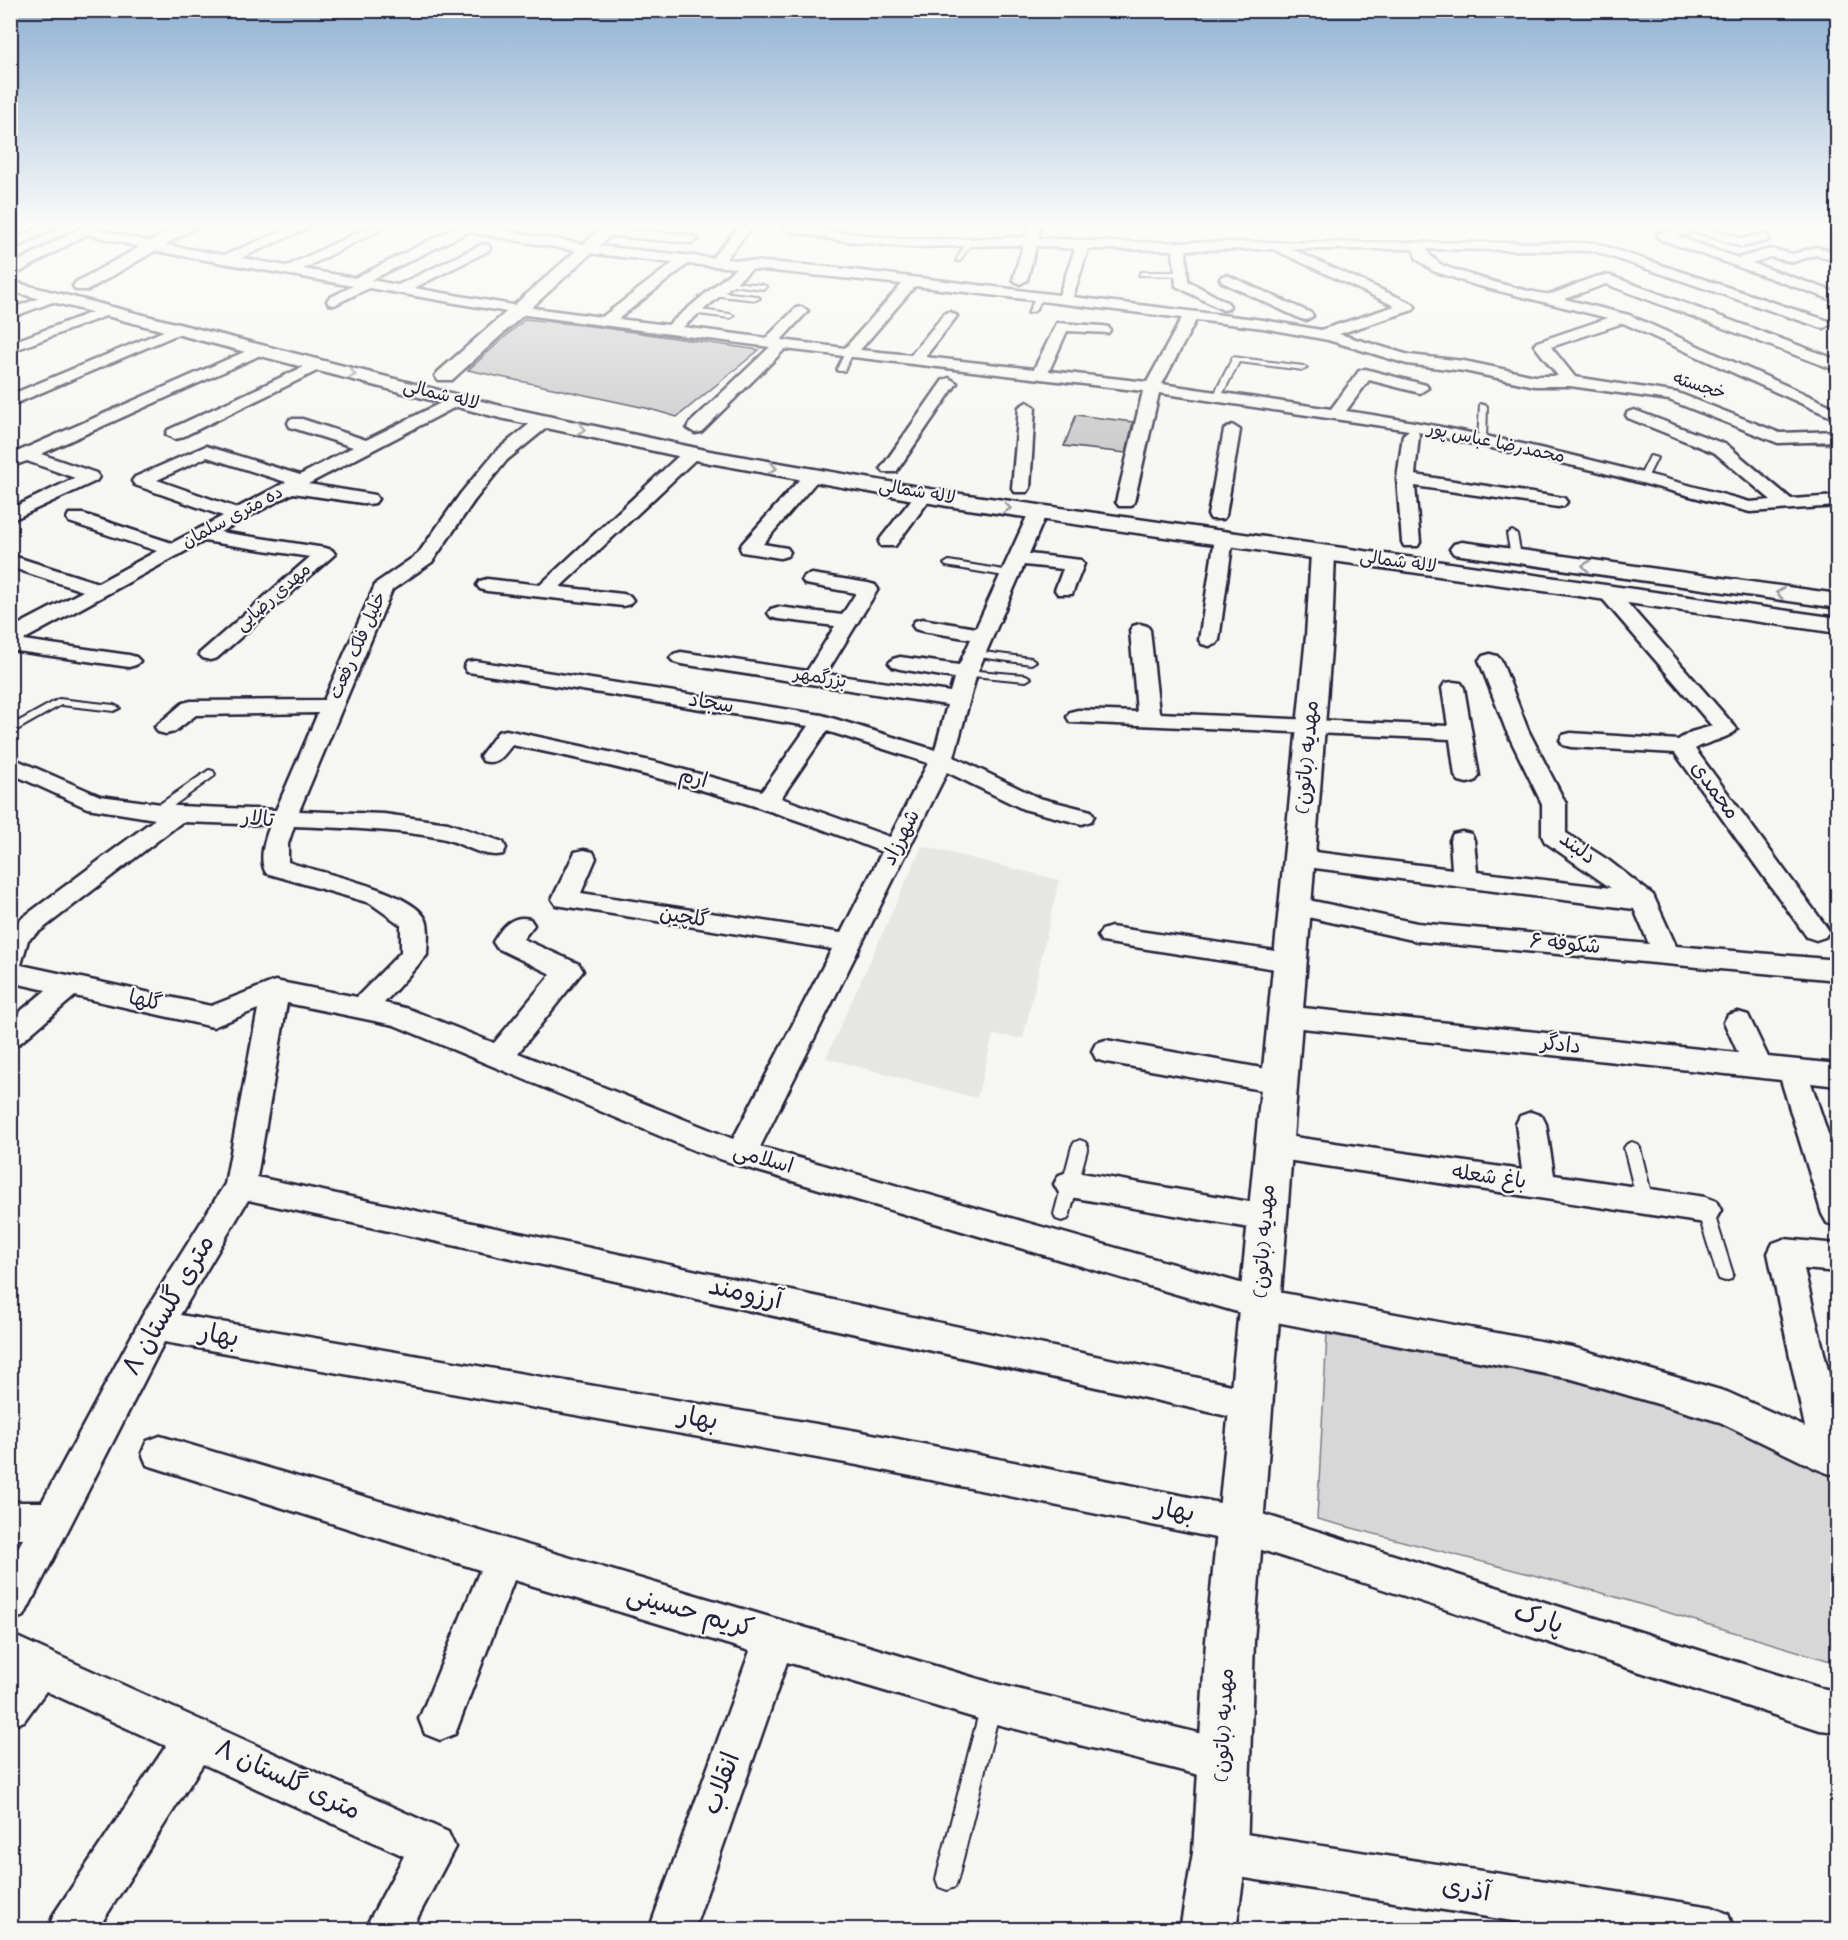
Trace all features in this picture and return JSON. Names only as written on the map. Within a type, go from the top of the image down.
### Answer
[{"type":"main road","name":"لاله شمالی","points":[[133,318],[143,320],[182,320],[209,337],[318,365],[462,391],[544,411],[692,453],[964,502],[1041,501]]},
{"type":"main road","name":"لاله شمالی","points":[[175,318],[376,359]]},
{"type":"main road","points":[[445,376],[510,318]]},
{"type":"main road","points":[[209,337],[210,329],[216,326],[244,328]]},
{"type":"main road","name":"لاله شمالی","points":[[422,370],[445,376],[462,391]]},
{"type":"main road","name":"لاله شمالی","points":[[544,411],[912,471]]},
{"type":"main road","name":"لاله شمالی","points":[[1001,485],[1041,501],[1224,538],[1836,628]]},
{"type":"main road","points":[[964,502],[1001,485]]},
{"type":"main road","points":[[1102,499],[1148,505]]},
{"type":"main road","points":[[1194,512],[1227,516]]},
{"type":"main road","name":"لاله شمالی","points":[[1389,539],[1838,601]]},
{"type":"main road","name":"مهدیه (باتون)","points":[[1208,1929],[1220,1852],[1223,1760],[1239,1525],[1261,1304],[1278,1082],[1319,636],[1323,553]]},
{"type":"street","points":[[10,348],[89,318]]},
{"type":"street","name":"محمدرضا عباس پور","points":[[572,318],[914,361],[1152,387],[1402,424],[1596,465],[1750,507],[1838,501]]},
{"type":"street","points":[[604,322],[609,318]]},
{"type":"street","points":[[670,330],[685,318]]},
{"type":"street","points":[[695,428],[775,344],[796,318]]},
{"type":"street","points":[[849,353],[880,318]]},
{"type":"street","points":[[914,361],[949,318]]},
{"type":"street","points":[[1125,502],[1152,387],[1190,318]]},
{"type":"street","name":"خجسته","points":[[1211,318],[1322,335],[1407,359],[1464,366],[1535,381],[1570,381],[1672,396],[1778,438],[1838,436]]},
{"type":"street","points":[[1322,335],[1376,318]]},
{"type":"street","points":[[1570,381],[1542,345],[1624,318],[1838,415]]},
{"type":"street","points":[[1710,318],[1838,366]]},
{"type":"street","points":[[10,400],[182,320]]},
{"type":"street","points":[[1770,340],[1831,321]]},
{"type":"street","points":[[1041,374],[1062,326],[1103,330]]},
{"type":"street","points":[[18,458],[260,350]]},
{"type":"street","points":[[174,434],[318,365]]},
{"type":"street","points":[[1335,414],[1365,374],[1420,388]]},
{"type":"street","points":[[890,468],[949,383]]},
{"type":"street","name":"ده متری سلمان","points":[[10,638],[368,446],[462,391]]},
{"type":"street","points":[[1001,485],[1027,407]]},
{"type":"street","name":"خلیل فلک رفعت","points":[[284,819],[383,587],[425,558],[467,497],[501,456],[544,411]]},
{"type":"street","points":[[1634,415],[1721,449],[1786,504]]},
{"type":"street","points":[[296,423],[368,446]]},
{"type":"street","points":[[1227,516],[1232,430]]},
{"type":"street","points":[[1411,435],[1406,479],[1411,542]]},
{"type":"street","points":[[239,515],[141,481],[206,451],[296,484],[369,499]]},
{"type":"street","points":[[545,591],[692,453]]},
{"type":"street","points":[[10,516],[90,477],[18,458]]},
{"type":"street","points":[[780,552],[749,548],[813,475]]},
{"type":"street","points":[[1406,479],[1558,502]]},
{"type":"street","points":[[888,542],[924,495]]},
{"type":"street","name":"شهرزاد","points":[[741,1154],[942,760],[974,654],[1041,501]]},
{"type":"street","points":[[76,519],[174,550]]},
{"type":"street","name":"مهدی رضایی","points":[[201,535],[325,554],[210,654]]},
{"type":"street","points":[[1209,640],[1224,538]]},
{"type":"street","points":[[10,561],[99,590]]},
{"type":"street","points":[[1013,566],[1074,564],[1065,590]]},
{"type":"street","points":[[812,580],[868,589],[813,678]]},
{"type":"street","points":[[486,585],[623,600]]},
{"type":"street","name":"محمدی","points":[[1608,593],[1726,729],[1699,737],[1682,747],[1816,931]]},
{"type":"street","points":[[778,613],[848,622]]},
{"type":"street","points":[[922,626],[974,654]]},
{"type":"street","points":[[1140,630],[1149,720]]},
{"type":"street","points":[[10,644],[129,661]]},
{"type":"street","points":[[900,663],[974,654]]},
{"type":"street","name":"بزرگمهر","points":[[681,658],[959,700]]},
{"type":"street","name":"دلبند","points":[[1490,660],[1517,730],[1554,804],[1554,836],[1599,866],[1644,901],[1667,955]]},
{"type":"street","name":"سجاد","points":[[475,667],[822,722],[942,760],[1031,804],[1082,816]]},
{"type":"street","points":[[1453,688],[1467,776]]},
{"type":"street","points":[[166,727],[191,708],[332,706]]},
{"type":"street","points":[[1078,717],[1460,733]]},
{"type":"street","points":[[767,801],[822,722]]},
{"type":"street","name":"ارم","points":[[491,756],[506,737],[568,749],[682,776],[767,801],[834,822],[896,849]]},
{"type":"street","points":[[1572,740],[1682,747]]},
{"type":"street","name":"تالار","points":[[10,764],[95,803],[168,813],[284,819],[276,844],[275,867],[380,897],[414,921],[414,955],[363,1008]]},
{"type":"street","points":[[10,961],[16,936],[168,813]]},
{"type":"street","points":[[284,819],[395,823],[448,831],[494,848]]},
{"type":"street","points":[[1462,840],[1465,878]]},
{"type":"street","name":"گلچین","points":[[584,858],[565,899],[849,943]]},
{"type":"street","points":[[1299,858],[1644,901]]},
{"type":"street","name":"شکوفه ۶","points":[[1294,906],[1417,932],[1838,970]]},
{"type":"street","points":[[499,1057],[569,971],[506,942],[521,924]]},
{"type":"street","points":[[1111,936],[1289,962]]},
{"type":"street","name":"گلها","points":[[10,972],[213,1017],[275,991]]},
{"type":"street","points":[[10,1036],[70,985]]},
{"type":"street","name":"اسلامی","points":[[275,991],[399,1016],[707,1143],[741,1154],[1261,1304],[1572,1363],[1727,1408],[1834,1458]]},
{"type":"street","name":"۸ متری گلستان","points":[[10,1602],[155,1326],[240,1186],[275,991]]},
{"type":"street","name":"دادگر","points":[[1284,1016],[1838,1075]]},
{"type":"street","points":[[1738,1022],[1758,1066]]},
{"type":"street","points":[[1106,1051],[1278,1082]]},
{"type":"street","points":[[1792,1070],[1838,1214]]},
{"type":"street","points":[[1531,1124],[1540,1186]]},
{"type":"street","name":"باغ شعله","points":[[1273,1146],[1705,1210]]},
{"type":"street","name":"آرزومند","points":[[240,1186],[1250,1405]]},
{"type":"street","points":[[1066,1199],[1267,1218]]},
{"type":"street","points":[[1834,1458],[1784,1253],[1838,1258]]},
{"type":"street","name":"بهار","points":[[155,1326],[857,1448],[1239,1525]]},
{"type":"street","name":"کریم حسینی","points":[[160,1453],[992,1703],[1223,1760]]},
{"type":"street","points":[[10,1520],[53,1521]]},
{"type":"street","name":"پارک","points":[[1239,1525],[1808,1706],[1838,1712]]},
{"type":"street","points":[[440,1719],[504,1558]]},
{"type":"street","name":"انقلاب","points":[[671,1929],[775,1638]]},
{"type":"street","points":[[10,1707],[25,1661]]},
{"type":"street","name":"۸ متری گلستان","points":[[25,1661],[433,1847],[386,1929]]},
{"type":"street","points":[[70,1929],[195,1739]]},
{"type":"street","name":"آذری","points":[[1220,1852],[1712,1929]]},
{"type":"lane","points":[[841,369],[849,353]]},
{"type":"lane","points":[[1217,397],[1236,359],[1303,368]]},
{"type":"lane","points":[[1482,441],[1483,406]]},
{"type":"lane","points":[[1643,478],[1653,458]]},
{"type":"lane","points":[[1512,534],[1515,556]]},
{"type":"lane","points":[[949,564],[1013,566]]},
{"type":"lane","points":[[974,654],[1032,661]]},
{"type":"lane","points":[[974,654],[1026,678]]},
{"type":"lane","points":[[10,731],[59,702],[114,708]]},
{"type":"lane","points":[[168,813],[209,774]]},
{"type":"lane","points":[[1066,1199],[1080,1146]]},
{"type":"lane","points":[[1632,1148],[1645,1202]]},
{"type":"lane","points":[[1705,1210],[1725,1274]]},
{"type":"lane","points":[[947,1879],[992,1703]]},
{"type":"shaded area","points":[[922,846],[1059,880],[1023,1038],[993,1035],[977,1098],[826,1058]]},
{"type":"shaded area","points":[[1327,1334],[1571,1381],[1710,1412],[1837,1470],[1837,1663],[1599,1592],[1317,1519]]},
{"type":"building","points":[[525,319],[759,350],[677,417],[646,408],[468,370]]},
{"type":"building","points":[[1076,415],[1133,422],[1126,453],[1064,446]]},
{"type":"waterway","points":[[1804,441],[1838,443]]}]
